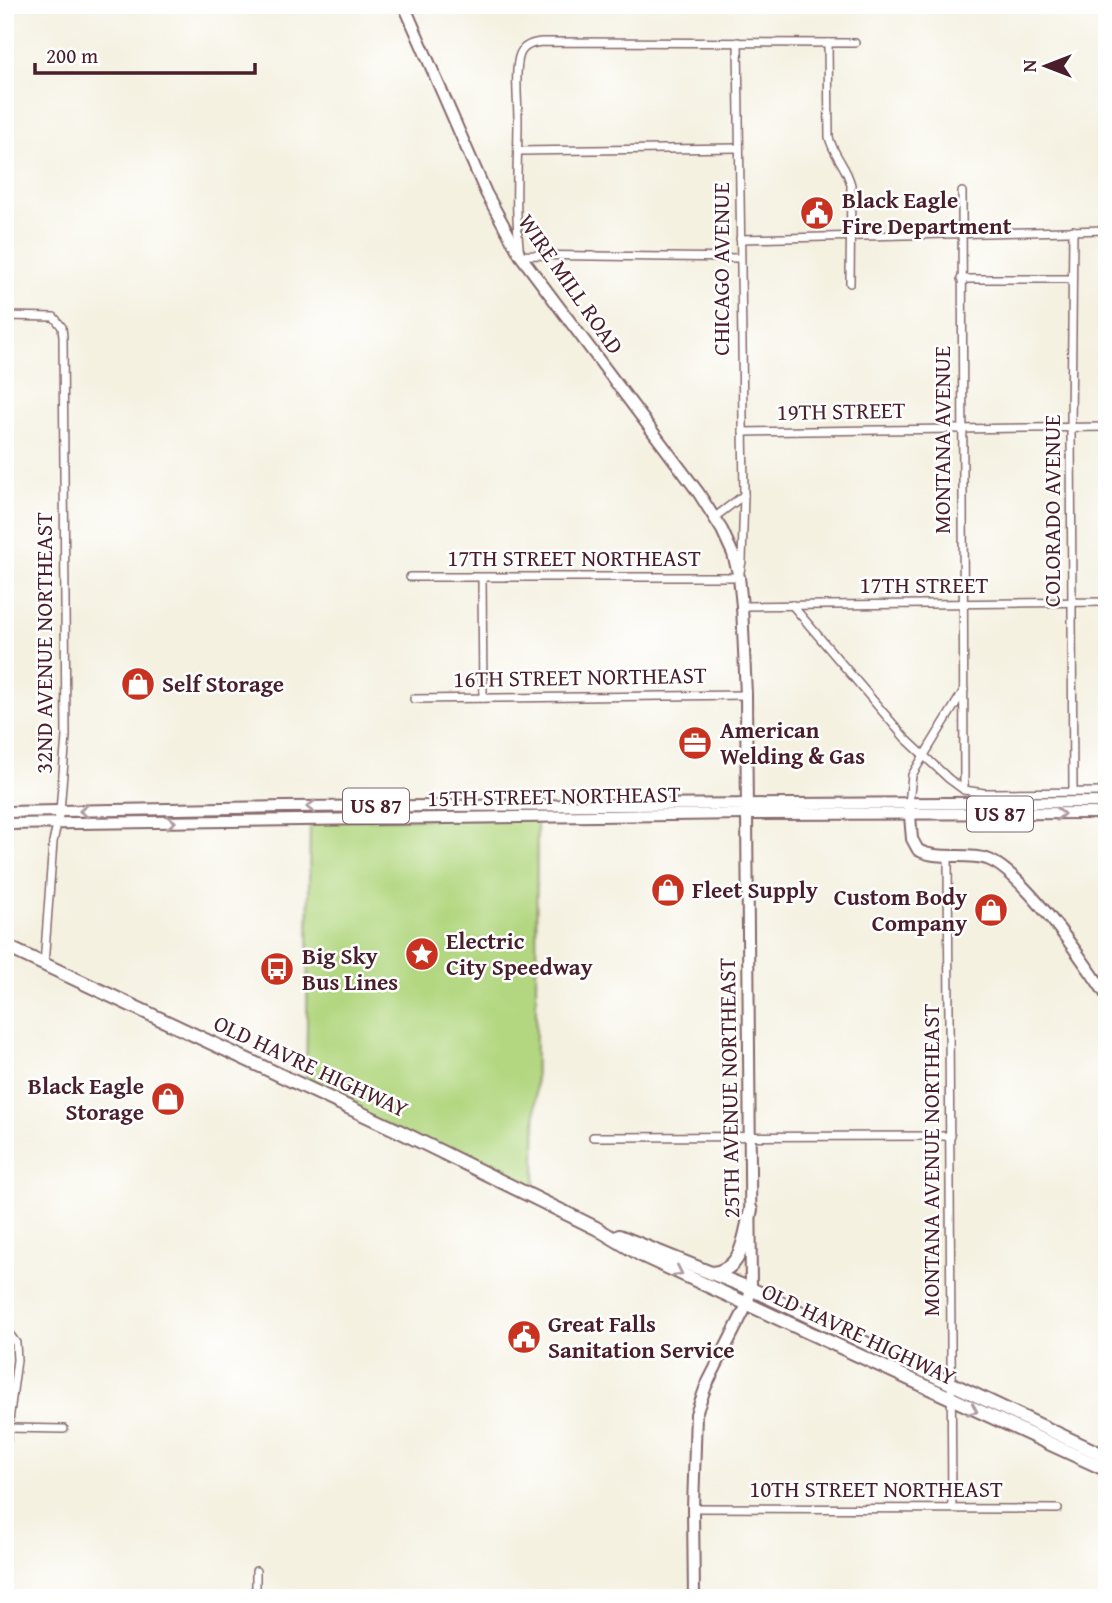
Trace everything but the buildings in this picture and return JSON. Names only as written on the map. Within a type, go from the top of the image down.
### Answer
[{"type":"highway","name":"OLD HAVRE HIGHWAY","points":[[5,946],[392,1128],[596,1228],[641,1255],[1107,1470]]},
{"type":"highway","points":[[712,1273],[729,1269],[738,1258],[751,1210]]},
{"type":"highway","name":"OLD HAVRE HIGHWAY","points":[[596,1228],[645,1245],[751,1289],[1107,1457]]},
{"type":"main road","name":"WIRE MILL ROAD","points":[[404,5],[485,193],[520,255],[715,517],[733,554],[737,572]]},
{"type":"main road","name":"25TH AVENUE NORTHEAST","points":[[694,1598],[696,1414],[706,1386],[747,1305],[751,1289],[746,695],[742,606],[737,572]]},
{"type":"main road","name":"US 87","points":[[909,809],[1107,802]]},
{"type":"main road","name":"15TH STREET NORTHEAST","points":[[5,812],[285,807],[909,809]]},
{"type":"main road","name":"15TH STREET NORTHEAST","points":[[5,824],[747,809]]},
{"type":"main road","name":"US 87","points":[[909,809],[1107,813]]},
{"type":"main road","points":[[909,809],[913,845],[924,853],[979,857],[1004,868],[1060,932],[1107,996]]},
{"type":"street","points":[[739,258],[520,255],[517,230],[519,57],[522,50],[529,44],[542,42],[855,43]]},
{"type":"street","name":"CHICAGO AVENUE","points":[[737,572],[742,561],[744,495],[738,42]]},
{"type":"street","points":[[828,43],[829,137],[831,147],[849,175],[852,185],[850,283]]},
{"type":"street","points":[[518,151],[739,149]]},
{"type":"street","name":"MONTANA AVENUE","points":[[962,192],[964,789]]},
{"type":"street","name":"COLORADO AVENUE","points":[[1073,230],[1073,792]]},
{"type":"street","points":[[740,239],[1107,230]]},
{"type":"street","points":[[961,279],[1072,278]]},
{"type":"street","name":"32ND AVENUE NORTHEAST","points":[[5,316],[54,317],[59,321],[64,337],[66,736],[60,811],[53,842],[44,965]]},
{"type":"street","name":"19TH STREET","points":[[743,432],[1107,427]]},
{"type":"street","points":[[715,517],[744,495]]},
{"type":"street","name":"17TH STREET NORTHEAST","points":[[410,577],[482,578],[737,572]]},
{"type":"street","points":[[482,578],[483,698]]},
{"type":"street","name":"17TH STREET","points":[[742,606],[1107,602]]},
{"type":"street","points":[[792,605],[905,738],[949,779],[964,789],[984,793],[1107,792]]},
{"type":"street","points":[[909,809],[912,775],[965,688]]},
{"type":"street","name":"16TH STREET NORTHEAST","points":[[414,699],[746,695]]},
{"type":"street","name":"MONTANA AVENUE NORTHEAST","points":[[948,855],[952,1508]]},
{"type":"street","points":[[593,1137],[951,1136]]},
{"type":"street","points":[[5,1451],[18,1360],[16,1343],[8,1331]]},
{"type":"street","points":[[8,1428],[64,1429]]},
{"type":"street","name":"10TH STREET NORTHEAST","points":[[693,1508],[1058,1509]]},
{"type":"street","points":[[256,1571],[256,1598]]},
{"type":"green space","name":"Electric City Speedway","points":[[537,817],[535,1198],[306,1087],[310,820]]},
{"type":"place","name":"Black Eagle Fire Department","points":[[817,213]]},
{"type":"place","name":"Self Storage","points":[[138,684]]},
{"type":"place","name":"American Welding & Gas","points":[[695,743]]},
{"type":"place","name":"Fleet Supply","points":[[668,890]]},
{"type":"place","name":"Custom Body Company","points":[[991,910]]},
{"type":"place","name":"Electric City Speedway","points":[[422,954]]},
{"type":"place","name":"Big Sky Bus Lines","points":[[277,969]]},
{"type":"place","name":"Black Eagle Storage","points":[[168,1099]]},
{"type":"place","name":"Great Falls Sanitation Service","points":[[524,1337]]}]
